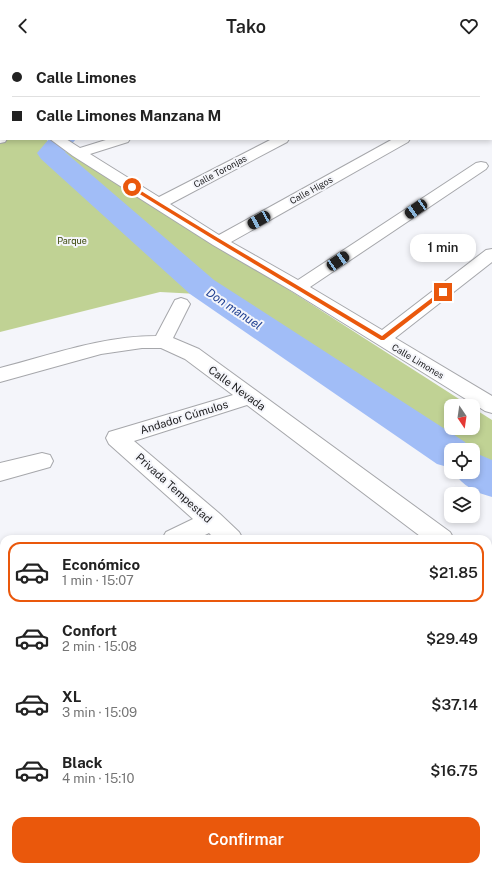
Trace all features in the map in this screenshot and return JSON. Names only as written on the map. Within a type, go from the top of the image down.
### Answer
[{"type":"street","points":[[68,146],[115,140]]},
{"type":"street","name":"Calle Toronjas","points":[[158,204],[280,140]]},
{"type":"street","name":"Calle Higos","points":[[219,242],[401,140]]},
{"type":"street","name":"Calle Limones","points":[[68,146],[219,242],[491,403]]},
{"type":"street","points":[[298,288],[481,166]]},
{"type":"street","points":[[382,339],[492,254]]},
{"type":"street","points":[[162,342],[181,304]]},
{"type":"street","name":"Calle Nevada","points":[[0,375],[107,347],[162,342],[177,346],[192,354],[250,397],[427,535]]},
{"type":"street","name":"Andador Cúmulos","points":[[117,438],[250,397]]},
{"type":"street","name":"Privada Tempestad","points":[[117,438],[227,535]]},
{"type":"street","points":[[0,472],[42,461]]},
{"type":"street","points":[[183,535],[212,522]]},
{"type":"green space","name":"Parque","points":[[0,140],[47,140],[239,258],[459,399],[444,399],[444,435],[480,435],[480,412],[492,420],[492,484],[480,476],[480,443],[444,443],[444,452],[198,294],[160,292],[0,332]]},
{"type":"waterway","name":"Don manuel","points":[[62,140],[50,153],[202,287],[444,448]]},
{"type":"waterway","name":"Don manuel","points":[[480,473],[492,481]]},
{"type":"route","points":[[132,187],[219,242],[382,339],[443,292]]}]
